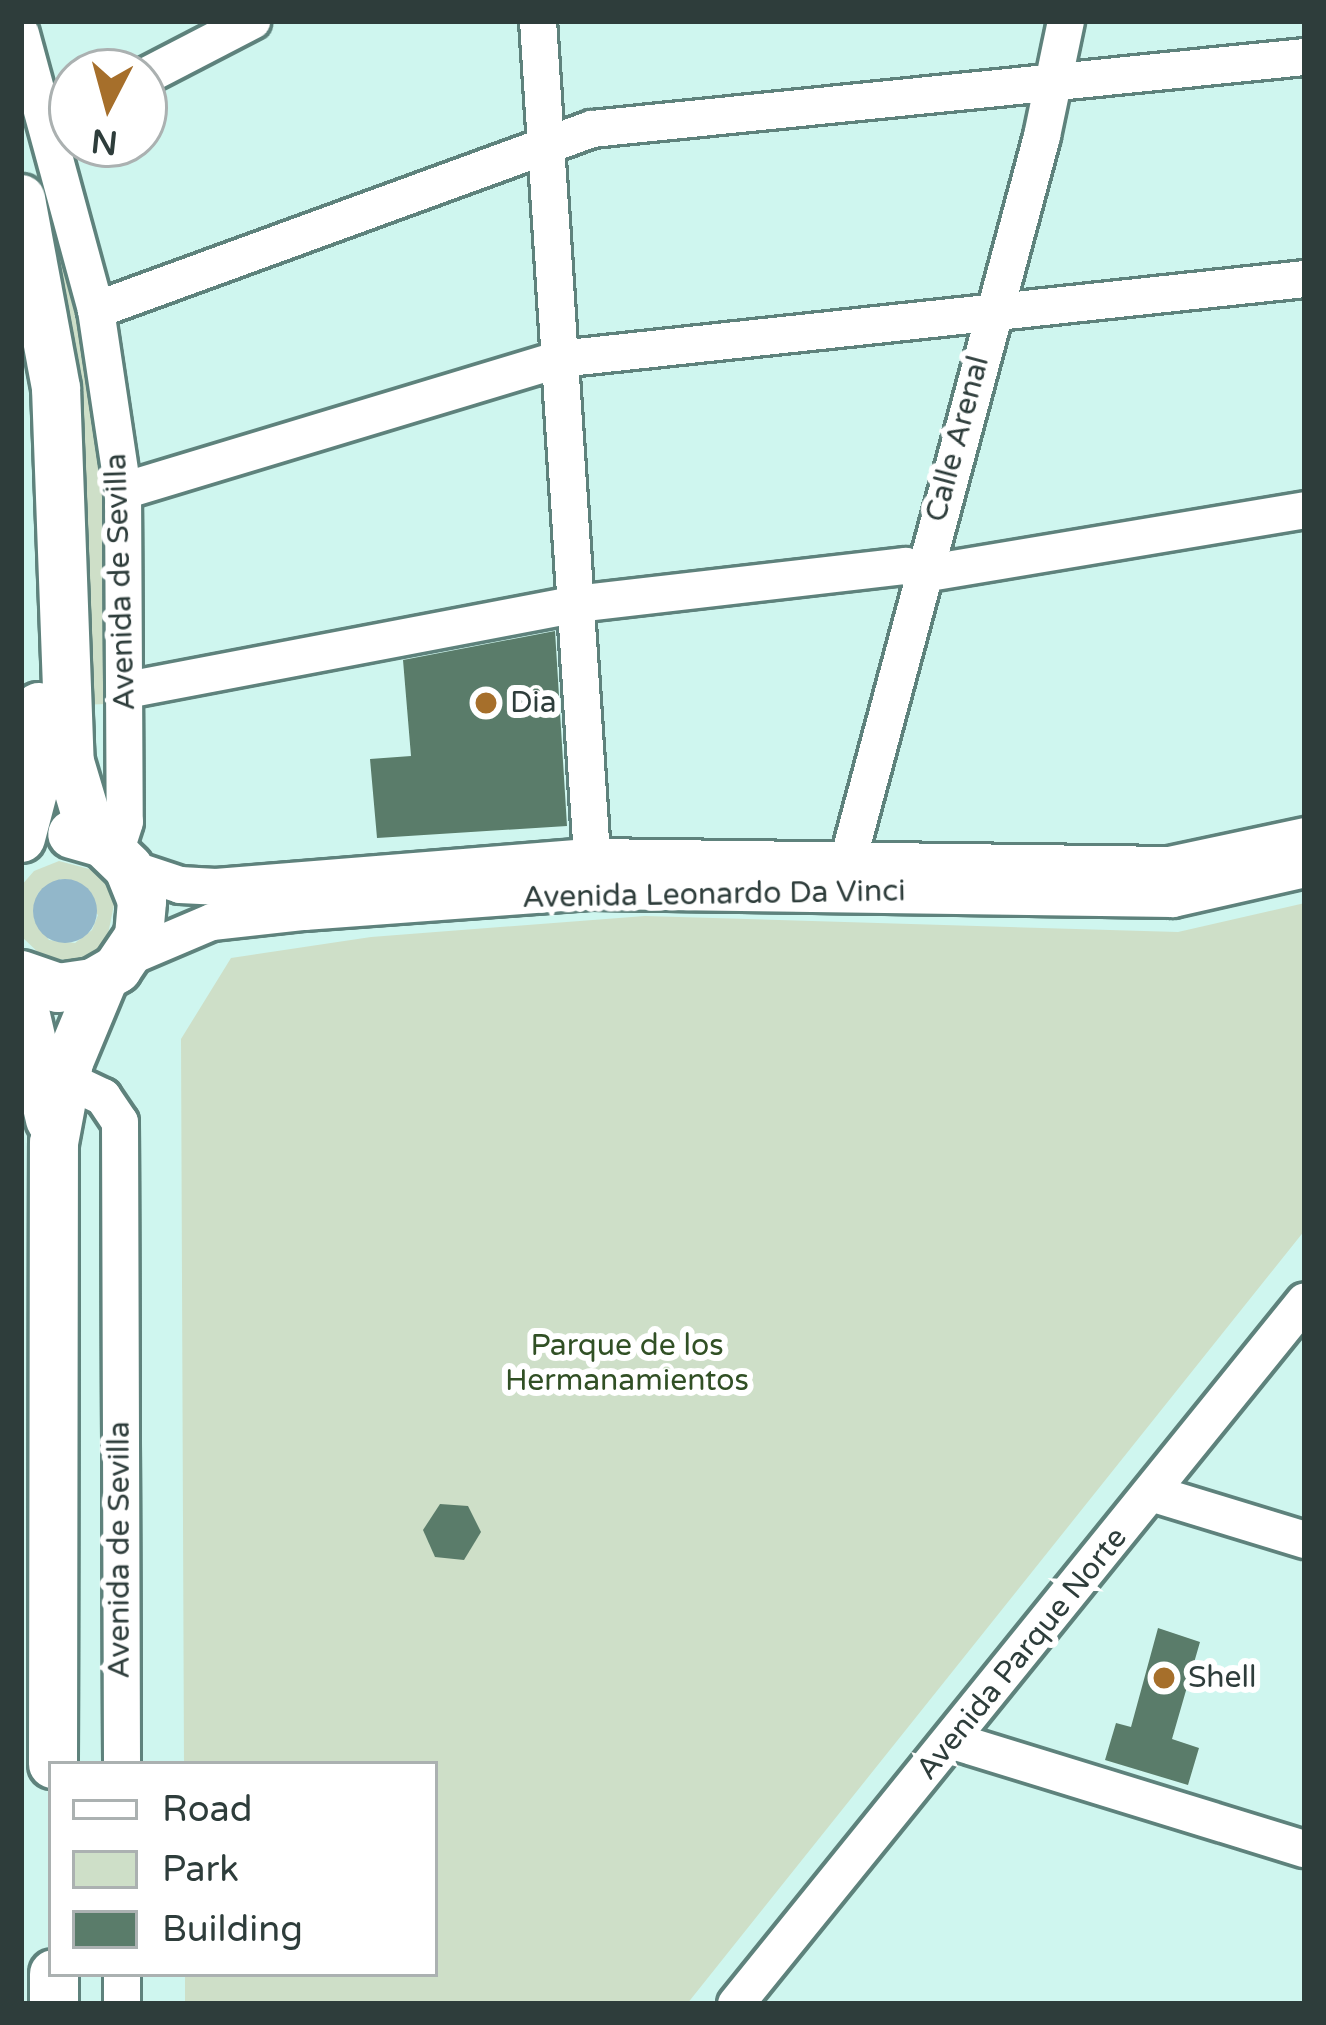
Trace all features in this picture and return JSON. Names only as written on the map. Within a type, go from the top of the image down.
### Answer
[{"type":"main road","name":"Avenida de Sevilla","points":[[21,199],[56,388],[70,763],[87,819],[116,854]]},
{"type":"main road","points":[[21,361],[32,447],[40,710],[36,781],[21,838]]},
{"type":"main road","points":[[21,848],[63,834],[116,854],[143,913],[65,1079],[55,1143],[53,1761]]},
{"type":"main road","points":[[21,975],[58,988],[116,968]]},
{"type":"main road","points":[[21,994],[55,1143]]},
{"type":"street","points":[[168,65],[252,21]]},
{"type":"street","points":[[538,21],[592,857]]},
{"type":"street","name":"Calle Arenal","points":[[849,857],[1042,136],[1066,21]]},
{"type":"street","name":"Avenida de Sevilla","points":[[21,34],[48,94]]},
{"type":"street","points":[[96,310],[592,129],[1305,57]]},
{"type":"street","name":"Avenida de Sevilla","points":[[69,168],[123,491],[125,822],[116,854]]},
{"type":"street","points":[[123,491],[559,359],[1305,280]]},
{"type":"street","points":[[127,690],[576,604],[906,566],[923,574],[1305,510]]},
{"type":"street","name":"Avenida Leonardo Da Vinci","points":[[116,854],[180,885],[216,886],[592,857],[1169,865],[1305,836]]},
{"type":"street","name":"Avenida Leonardo Da Vinci","points":[[116,968],[212,922],[304,911],[593,891],[1173,899],[1305,869]]},
{"type":"street","name":"Avenida de Sevilla","points":[[65,1079],[112,1105],[120,1129],[122,1761]]},
{"type":"street","name":"Avenida Parque Norte","points":[[750,2001],[1305,1300]]},
{"type":"street","points":[[1151,1493],[1305,1540]]},
{"type":"street","points":[[953,1741],[1305,1849]]},
{"type":"green space","points":[[49,209],[82,327],[106,490],[106,704],[80,705],[38,211]]},
{"type":"green space","points":[[59,861],[97,871],[115,900],[107,939],[93,953],[72,961],[43,957],[21,936],[21,886],[34,871]],"holes":[[[61,879],[98,915],[92,930],[75,943],[49,940],[34,919],[38,893]]]},
{"type":"green space","name":"Parque de los Hermanamientos","points":[[1305,903],[1305,1230],[687,2004],[185,2004],[185,1977],[438,1977],[438,1761],[184,1761],[181,1039],[231,958],[371,937],[645,916],[1178,932]]},
{"type":"water","points":[[65,879],[88,888],[97,911],[88,934],[65,943],[42,934],[33,911],[42,888]]},
{"type":"building","name":"Dia","points":[[555,631],[567,826],[377,838],[370,759],[411,756],[403,660]]},
{"type":"building","points":[[440,1504],[468,1506],[481,1532],[464,1560],[435,1557],[423,1530]]},
{"type":"building","points":[[1158,1628],[1200,1642],[1172,1739],[1199,1748],[1188,1785],[1105,1760],[1116,1723],[1131,1727]]},
{"type":"place","name":"Dia","points":[[486,703]]},
{"type":"place","name":"Shell","points":[[1164,1678]]}]
